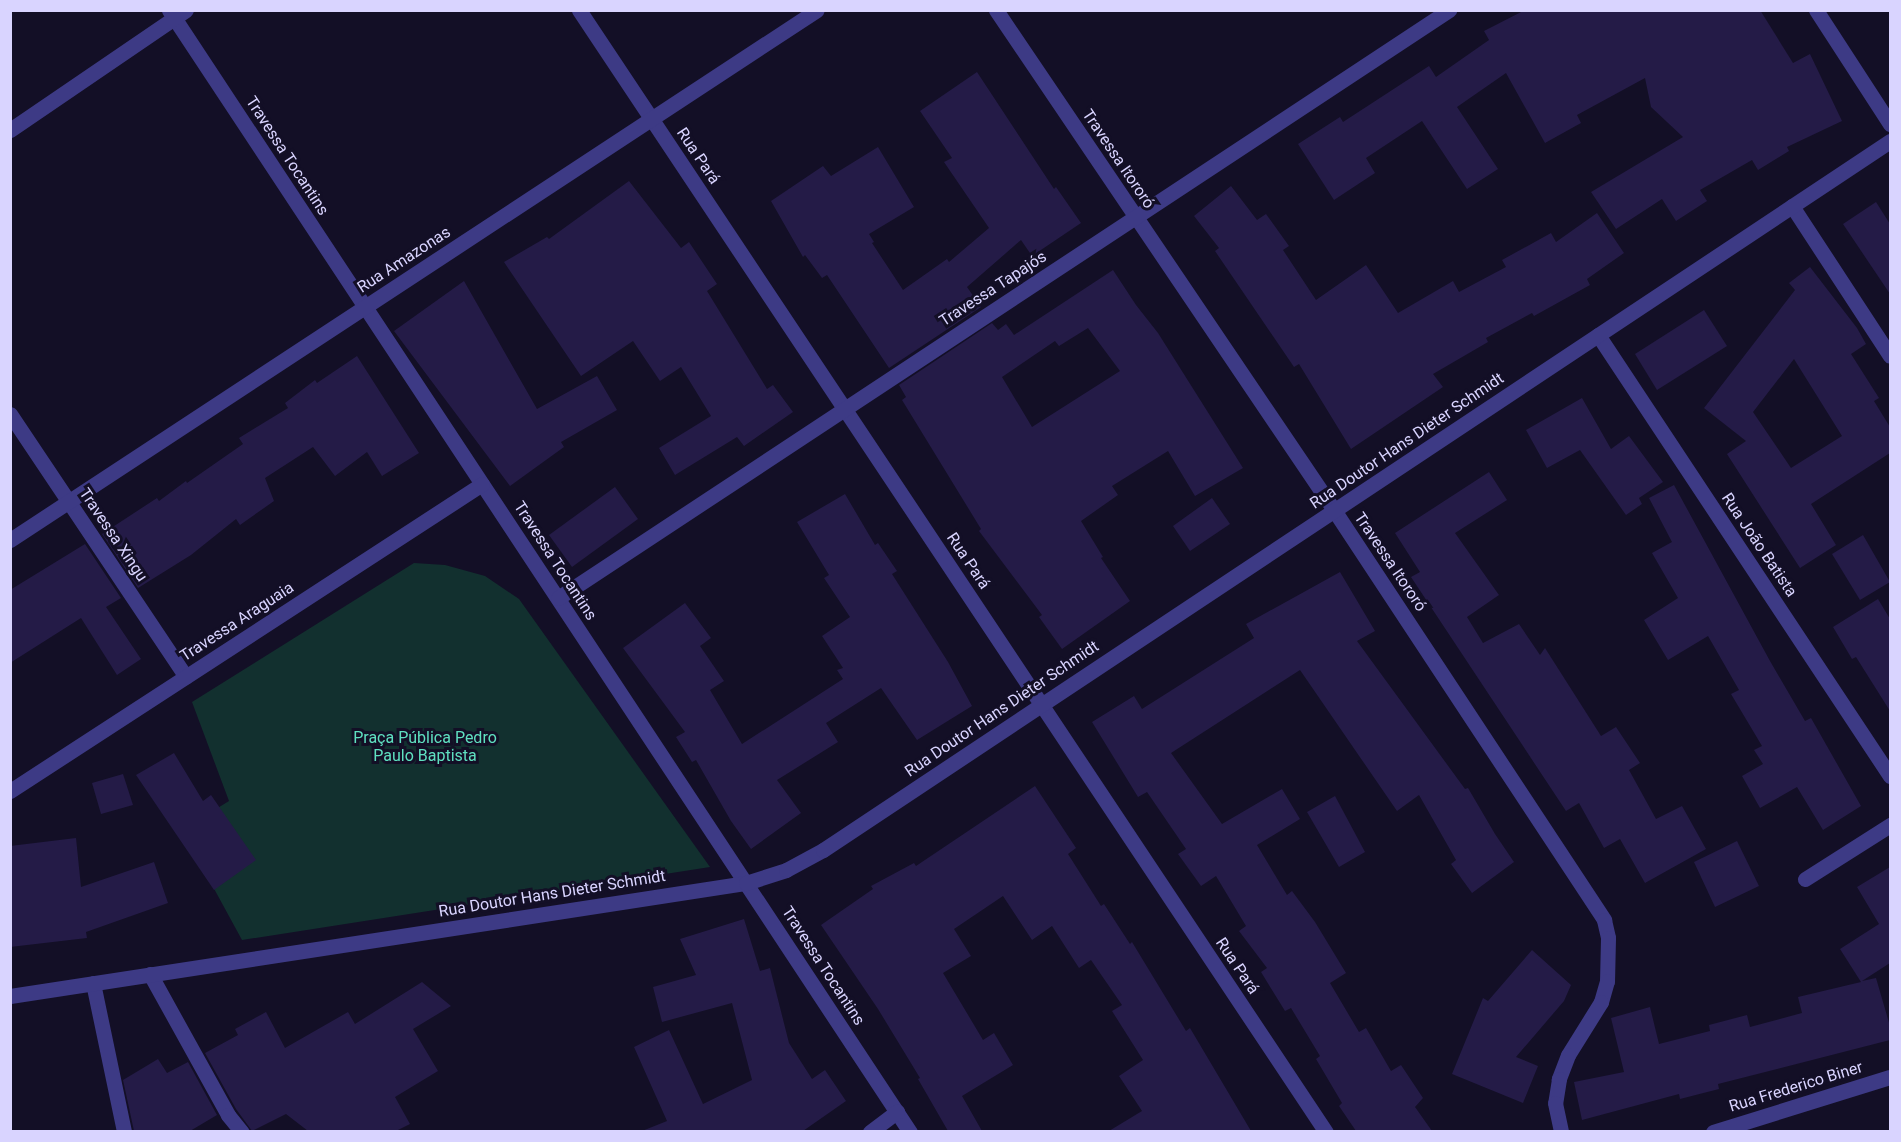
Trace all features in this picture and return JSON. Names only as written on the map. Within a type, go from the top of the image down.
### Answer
[{"type":"street","name":"Rua Pará","points":[[579,10],[1326,1131]]},
{"type":"street","name":"Rua Amazonas","points":[[10,540],[817,10]]},
{"type":"street","name":"Travessa Itororó","points":[[996,10],[1334,510],[1604,920],[1608,938],[1607,981],[1601,1002],[1568,1055],[1559,1079],[1555,1103],[1561,1131]]},
{"type":"street","points":[[1816,10],[1890,124]]},
{"type":"street","points":[[10,130],[177,13]]},
{"type":"street","name":"Travessa Tocantins","points":[[177,13],[365,307],[910,1131]]},
{"type":"street","name":"Travessa Tapajós","points":[[558,598],[1441,13]]},
{"type":"street","name":"Rua Doutor Hans Dieter Schmidt","points":[[10,996],[746,883],[786,870],[823,850],[1890,141]]},
{"type":"street","points":[[1792,206],[1890,356]]},
{"type":"street","name":"Rua João Batista","points":[[1598,335],[1890,776]]},
{"type":"street","name":"Travessa Xingu","points":[[10,414],[186,677]]},
{"type":"street","name":"Travessa Araguaia","points":[[10,791],[482,484]]},
{"type":"street","points":[[1805,879],[1890,825]]},
{"type":"street","points":[[150,974],[228,1115],[242,1131]]},
{"type":"street","points":[[93,983],[123,1131]]},
{"type":"street","name":"Rua Frederico Biner","points":[[1713,1131],[1890,1077]]},
{"type":"street","points":[[870,1131],[897,1112]]},
{"type":"green space","name":"Praça Pública Pedro Paulo Baptista","points":[[414,563],[445,565],[485,576],[519,599],[710,867],[242,940],[182,830],[229,801],[192,702]]},
{"type":"building","points":[[1525,10],[1760,10],[1793,63],[1810,54],[1842,121],[1787,147],[1789,151],[1758,170],[1752,160],[1700,190],[1707,201],[1676,221],[1662,199],[1616,229],[1591,192],[1683,137],[1651,107],[1645,78],[1577,115],[1581,123],[1545,143],[1506,73],[1457,107],[1498,169],[1467,189],[1422,121],[1366,158],[1375,173],[1334,200],[1298,144],[1340,117],[1343,122],[1429,66],[1436,77],[1489,40],[1484,31]]},
{"type":"building","points":[[977,72],[1054,189],[1056,187],[1081,223],[1032,256],[1021,240],[967,287],[981,307],[889,368],[827,275],[822,278],[805,255],[803,257],[771,201],[823,166],[831,176],[878,147],[914,207],[869,234],[874,242],[872,243],[903,290],[947,259],[949,262],[989,228],[944,162],[952,158],[920,111]]},
{"type":"building","points":[[629,181],[681,248],[689,242],[717,284],[707,291],[767,389],[773,385],[793,412],[744,446],[737,437],[675,475],[659,448],[711,416],[681,367],[660,381],[633,341],[581,376],[504,262],[547,237],[549,239]]},
{"type":"building","points":[[1231,186],[1257,220],[1266,214],[1289,246],[1283,250],[1316,300],[1366,265],[1398,313],[1453,281],[1459,292],[1506,267],[1502,260],[1551,233],[1556,242],[1597,213],[1624,253],[1587,279],[1590,285],[1534,316],[1532,313],[1486,338],[1488,342],[1433,374],[1443,387],[1351,449],[1299,364],[1294,367],[1215,251],[1219,248],[1194,216]]},
{"type":"building","points":[[1876,202],[1890,224],[1890,294],[1843,224]]},
{"type":"building","points":[[1810,267],[1857,328],[1866,344],[1851,354],[1879,398],[1874,401],[1890,427],[1890,453],[1811,504],[1836,545],[1800,568],[1727,454],[1746,441],[1704,408],[1795,290],[1789,283]],"holes":[[[1794,359],[1842,436],[1791,468],[1753,412]]]},
{"type":"building","points":[[1113,270],[1158,333],[1243,468],[1195,496],[1168,451],[1112,486],[1118,495],[1081,521],[1103,557],[1101,558],[1130,601],[1062,649],[1039,617],[1042,615],[979,531],[981,529],[902,400],[906,397],[899,385],[992,323],[998,330],[1006,324],[1014,335]],"holes":[[[1088,328],[1120,371],[1032,427],[1002,377],[1055,341],[1059,346]]]},
{"type":"building","points":[[464,281],[537,409],[597,376],[617,410],[561,442],[564,447],[510,486],[394,331]]},
{"type":"building","points":[[1704,310],[1727,346],[1657,390],[1635,354]]},
{"type":"building","points":[[357,356],[419,453],[382,476],[367,452],[335,476],[313,447],[265,478],[274,501],[240,525],[236,519],[191,555],[138,588],[102,534],[157,498],[159,501],[243,444],[239,438],[288,408],[285,403],[315,380],[317,383]]},
{"type":"building","points":[[1582,398],[1611,449],[1629,436],[1663,482],[1639,498],[1642,504],[1626,515],[1580,450],[1547,468],[1526,430]]},
{"type":"building","points":[[1489,472],[1507,500],[1455,533],[1499,595],[1467,617],[1483,643],[1519,624],[1540,655],[1545,648],[1601,736],[1616,727],[1640,763],[1629,770],[1656,819],[1682,806],[1706,849],[1645,883],[1620,839],[1604,848],[1579,803],[1566,811],[1411,577],[1420,572],[1395,533]]},
{"type":"building","points":[[1674,485],[1770,661],[1805,721],[1811,718],[1861,806],[1823,830],[1797,787],[1760,808],[1742,776],[1763,764],[1754,750],[1762,746],[1731,694],[1739,690],[1708,636],[1668,660],[1644,620],[1678,598],[1652,553],[1672,542],[1649,498]]},
{"type":"building","points":[[615,487],[638,519],[572,567],[549,535]]},
{"type":"building","points":[[845,494],[875,545],[878,543],[897,571],[892,574],[948,662],[972,706],[917,740],[881,688],[826,723],[838,742],[777,780],[801,813],[751,849],[731,821],[696,760],[692,762],[676,737],[685,732],[623,648],[685,603],[711,638],[700,646],[724,681],[710,690],[742,744],[843,679],[837,670],[843,668],[822,636],[850,617],[824,578],[829,575],[797,522]]},
{"type":"building","points":[[1212,498],[1230,524],[1190,551],[1173,526]]},
{"type":"building","points":[[1863,535],[1890,582],[1860,600],[1832,554]]},
{"type":"building","points":[[85,544],[121,598],[106,607],[141,659],[117,675],[81,618],[10,663],[10,590]]},
{"type":"building","points":[[1340,572],[1375,631],[1357,641],[1465,789],[1468,788],[1514,862],[1472,893],[1451,864],[1456,860],[1419,795],[1397,811],[1300,670],[1171,753],[1222,824],[1282,789],[1300,819],[1257,845],[1287,895],[1292,891],[1315,922],[1346,973],[1330,983],[1359,1032],[1366,1028],[1391,1071],[1401,1065],[1423,1098],[1415,1107],[1432,1131],[1356,1131],[1339,1106],[1342,1103],[1316,1059],[1320,1056],[1291,1008],[1285,1011],[1261,972],[1267,968],[1239,931],[1246,926],[1216,876],[1201,886],[1178,854],[1186,849],[1147,792],[1138,797],[1092,722],[1134,696],[1142,709],[1254,638],[1246,624]]},
{"type":"building","points":[[1878,599],[1890,619],[1890,711],[1856,657],[1852,659],[1833,627]]},
{"type":"building","points":[[174,753],[203,801],[211,795],[256,860],[214,890],[136,775]]},
{"type":"building","points":[[123,774],[133,805],[101,814],[92,783]]},
{"type":"building","points":[[1035,786],[1076,848],[1068,854],[1101,906],[1104,904],[1130,944],[1132,942],[1186,1031],[1190,1028],[1251,1131],[1109,1131],[1142,1111],[1119,1076],[1143,1060],[1112,1011],[1122,1005],[1091,960],[1079,968],[1052,926],[1032,940],[1003,896],[954,929],[971,956],[943,973],[983,1040],[994,1033],[1013,1065],[962,1096],[982,1131],[948,1131],[918,1079],[920,1078],[878,1009],[821,925],[873,889],[871,886],[914,863],[916,866]]},
{"type":"building","points":[[1335,796],[1365,852],[1339,867],[1307,812]]},
{"type":"building","points":[[76,838],[81,887],[154,862],[168,903],[86,932],[87,938],[10,947],[10,846]]},
{"type":"building","points":[[1737,841],[1759,886],[1715,907],[1694,862]]},
{"type":"building","points":[[1890,867],[1890,963],[1862,981],[1876,978],[1890,1026],[1890,1040],[1718,1084],[1719,1089],[1680,1099],[1679,1094],[1582,1120],[1574,1082],[1624,1072],[1611,1018],[1650,1007],[1659,1044],[1710,1031],[1709,1025],[1747,1015],[1750,1027],[1802,1013],[1798,997],[1861,982],[1840,949],[1879,924],[1857,887]]},
{"type":"building","points":[[744,919],[760,971],[770,968],[789,1043],[812,1079],[825,1070],[846,1101],[803,1131],[642,1131],[667,1121],[634,1047],[669,1030],[703,1104],[752,1080],[732,1003],[662,1022],[653,987],[696,975],[680,939]]},
{"type":"building","points":[[1532,950],[1571,985],[1564,1001],[1516,1057],[1538,1066],[1523,1103],[1452,1074],[1483,998],[1488,1001]]},
{"type":"building","points":[[422,982],[451,1006],[413,1029],[438,1071],[395,1097],[410,1124],[396,1131],[308,1131],[286,1114],[252,1131],[236,1109],[205,1053],[238,1035],[235,1029],[266,1012],[285,1048],[348,1012],[355,1024]]},
{"type":"building","points":[[158,1059],[167,1073],[188,1062],[217,1115],[190,1131],[134,1131],[123,1080]]}]
